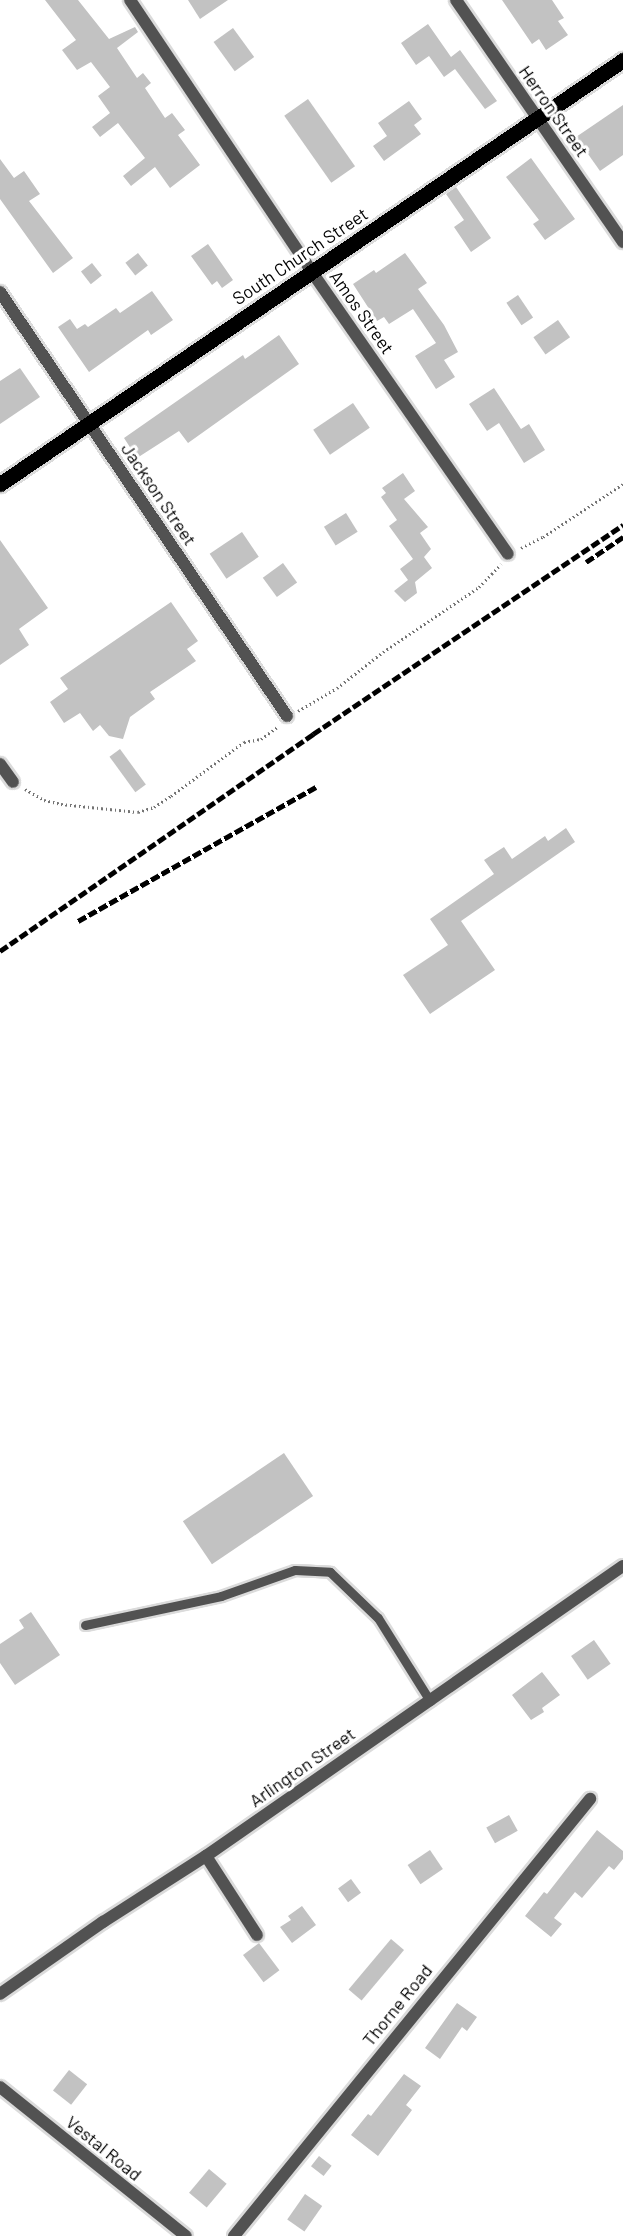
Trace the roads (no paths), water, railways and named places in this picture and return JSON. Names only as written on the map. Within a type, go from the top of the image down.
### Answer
[{"type":"main road","name":"South Church Street","points":[[0,484],[623,60]]},
{"type":"street","name":"Amos Street","points":[[130,0],[312,272],[508,554]]},
{"type":"street","name":"Herron Street","points":[[456,0],[623,242]]},
{"type":"street","name":"Jackson Street","points":[[0,292],[287,716]]},
{"type":"street","points":[[0,764],[13,782]]},
{"type":"street","name":"Arlington Street","points":[[0,1994],[103,1922],[206,1856],[623,1566]]},
{"type":"street","name":"Thorne Road","points":[[234,2236],[590,1798]]},
{"type":"street","points":[[206,1856],[257,1935]]},
{"type":"street","name":"Vestal Road","points":[[0,2087],[186,2236]]},
{"type":"lane","points":[[86,1625],[221,1596],[295,1570],[330,1572],[378,1618],[430,1701]]},
{"type":"railway","points":[[0,951],[313,734],[623,525]]},
{"type":"railway","points":[[586,562],[623,537]]},
{"type":"railway","points":[[78,921],[316,787]]}]
